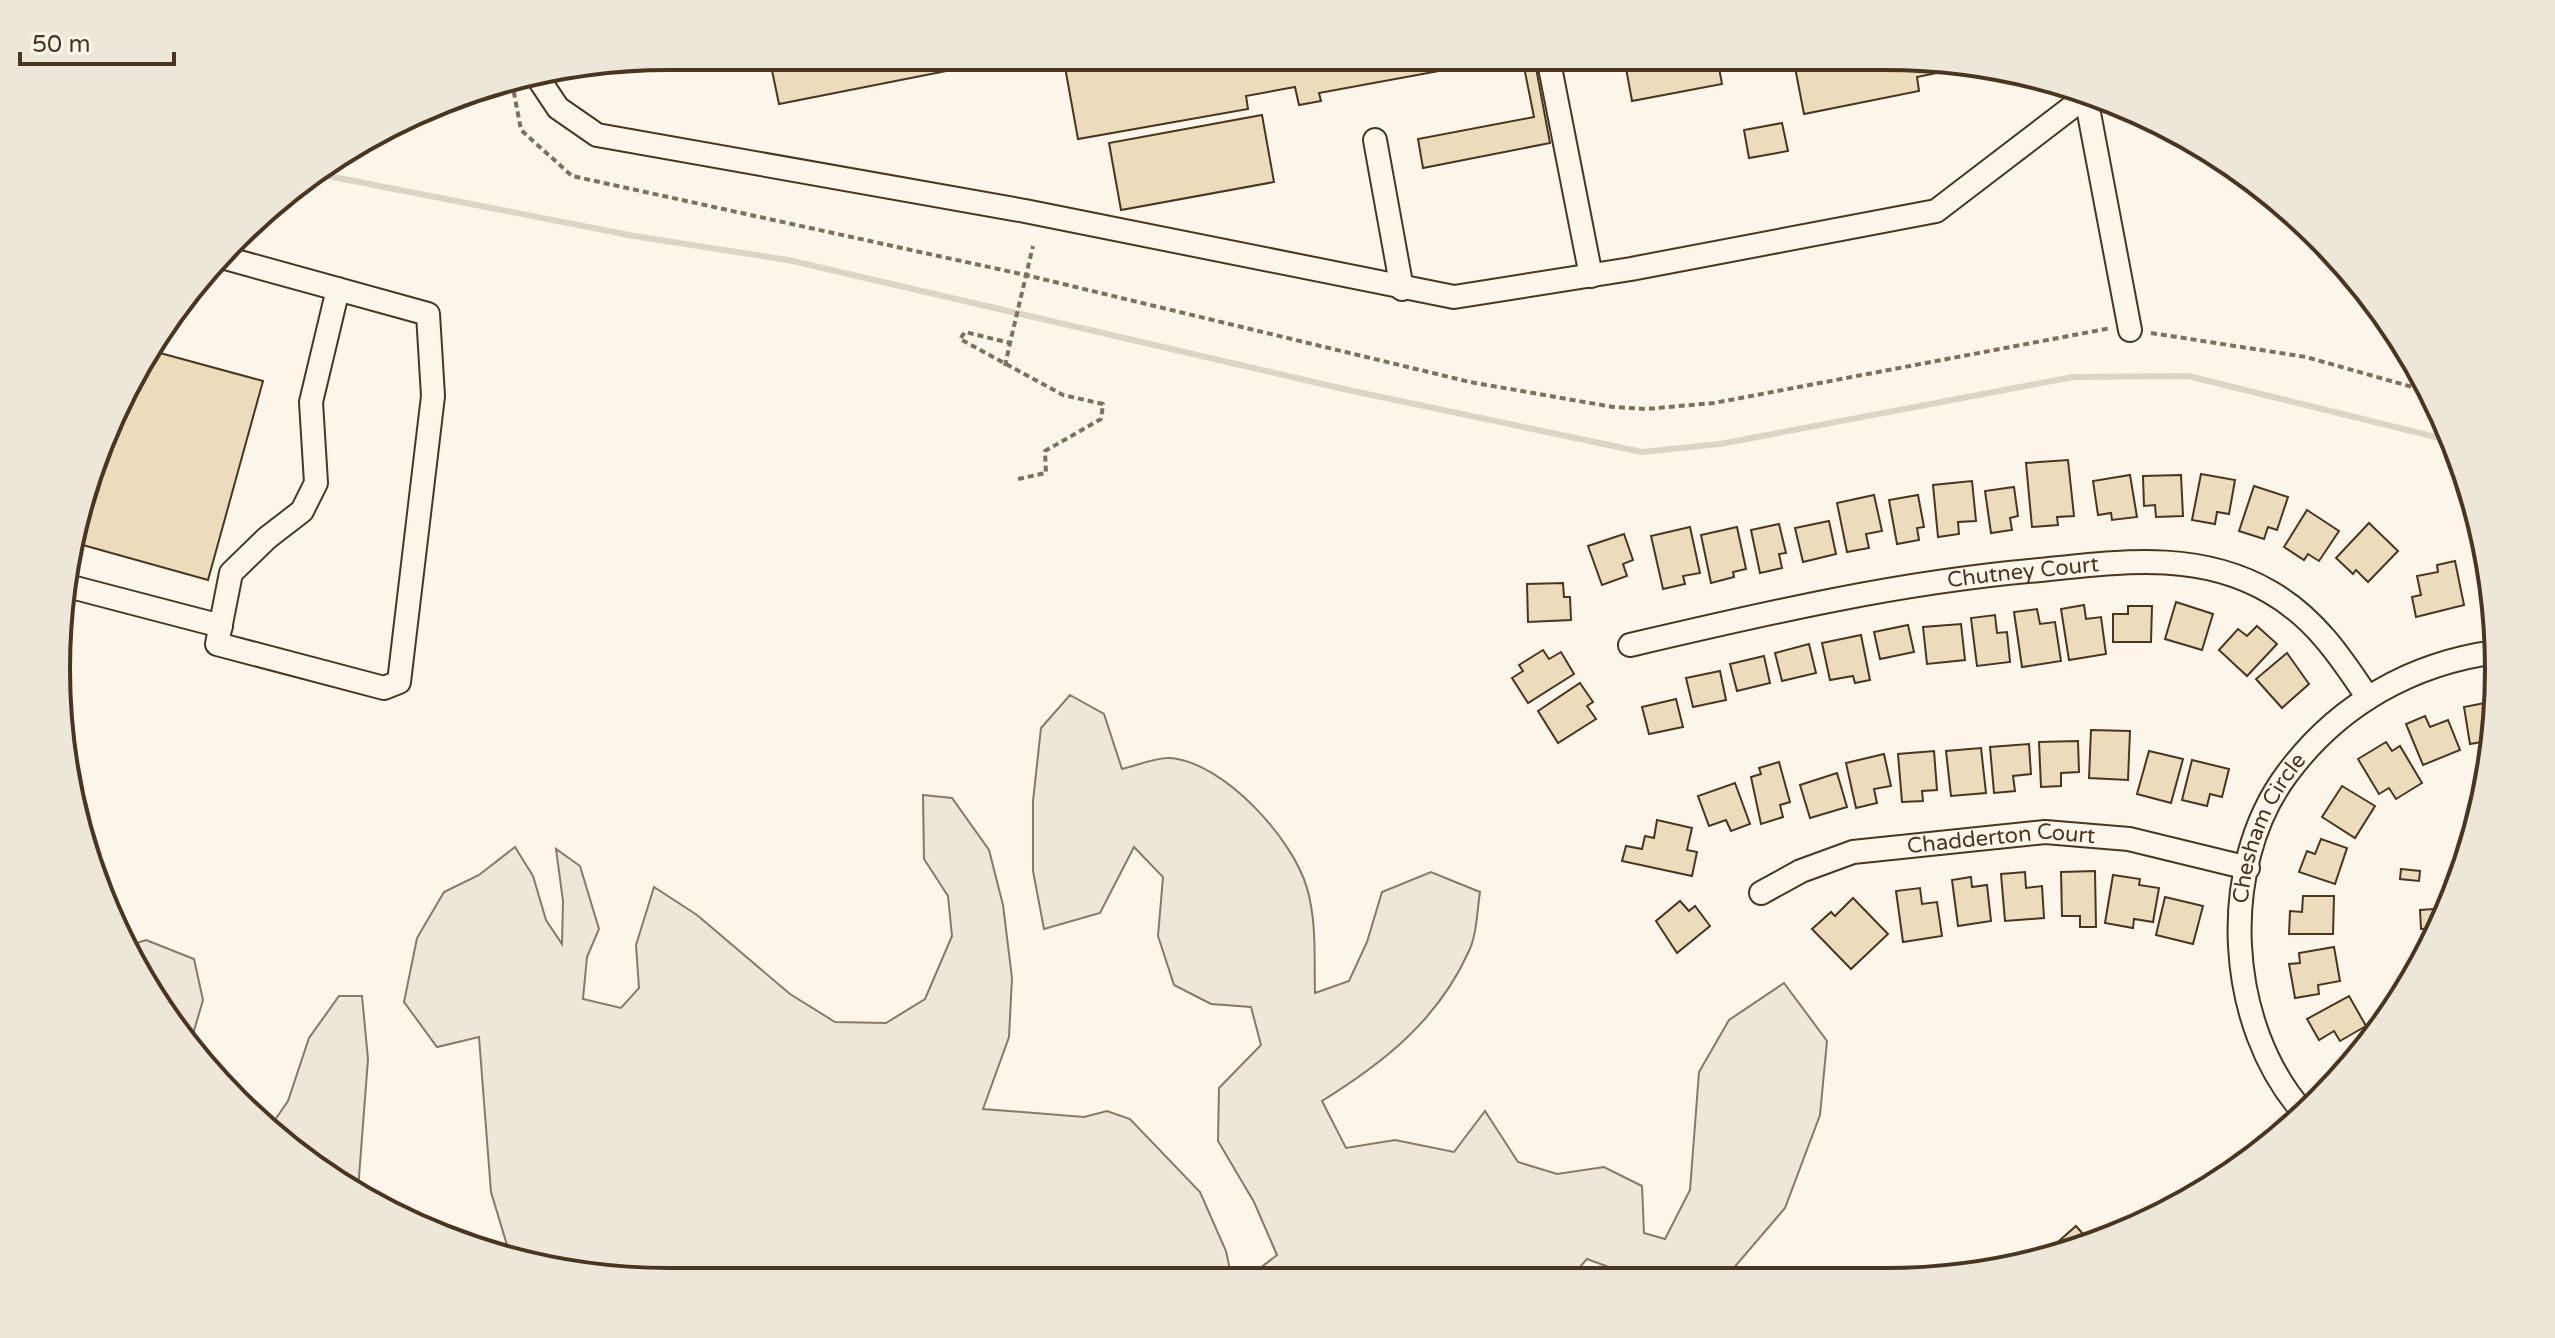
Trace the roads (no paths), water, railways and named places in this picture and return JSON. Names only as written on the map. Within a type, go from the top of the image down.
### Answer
[{"type":"street","points":[[1551,70],[1591,276]]},
{"type":"street","points":[[542,84],[558,108],[597,135],[774,169],[1025,211],[1454,297],[1477,296],[1591,276],[1936,211],[2077,101]]},
{"type":"street","points":[[2089,106],[2130,330]]},
{"type":"street","points":[[1375,140],[1402,289]]},
{"type":"street","points":[[232,260],[338,289],[428,314],[433,396],[399,682],[384,688],[217,644],[231,573],[267,538],[302,511],[316,483],[311,402],[338,289]]},
{"type":"street","name":"Chutney Court","points":[[1630,645],[1858,593],[1931,580],[2165,561],[2221,571],[2271,593],[2298,611],[2332,646],[2368,698]]},
{"type":"street","points":[[76,588],[221,626]]},
{"type":"street","name":"Chesham Circle","points":[[2298,1104],[2274,1070],[2253,1023],[2244,992],[2239,931],[2248,868],[2257,834],[2285,776],[2324,731],[2368,698],[2436,664],[2485,654]]},
{"type":"street","name":"Chadderton Court","points":[[1761,893],[1801,871],[1853,852],[2045,832],[2129,839],[2248,868]]},
{"type":"waterway","points":[[329,176],[634,236],[788,260],[1348,390],[1642,452],[1720,444],[2073,377],[2188,376],[2438,438]]}]
